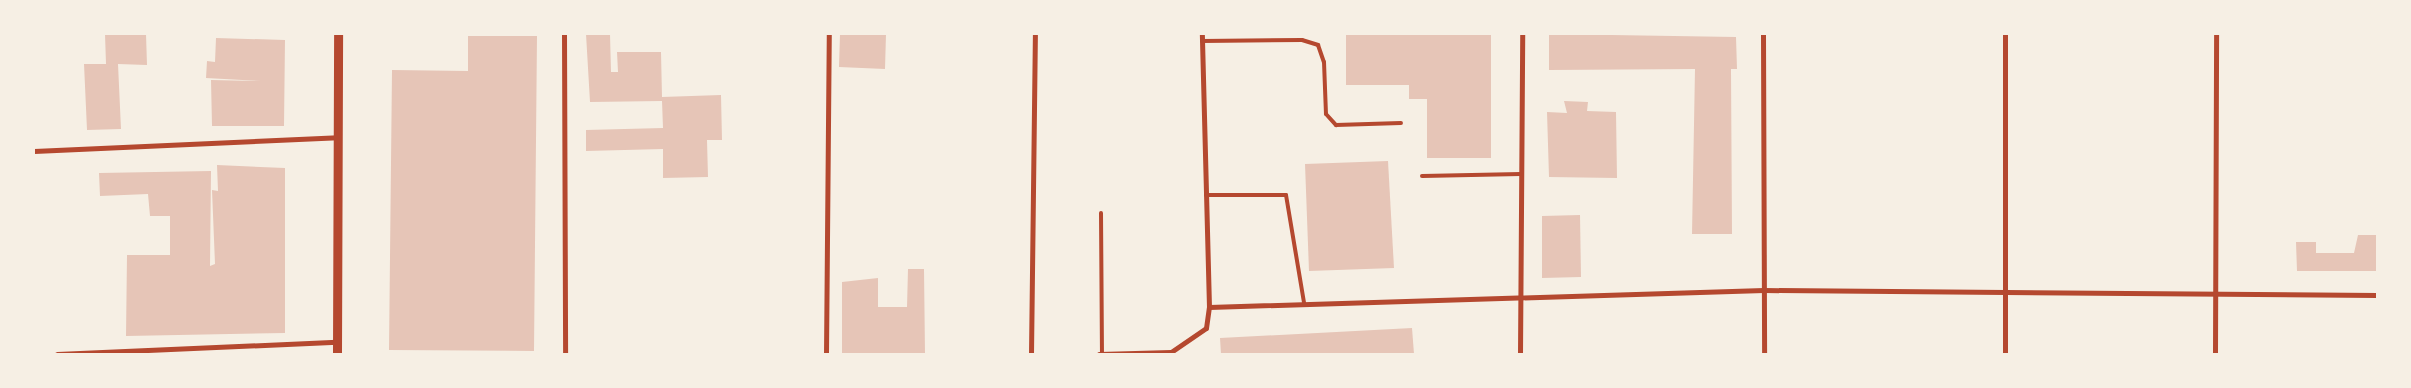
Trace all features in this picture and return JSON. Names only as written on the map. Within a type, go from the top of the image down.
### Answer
[{"type":"street","points":[[337,354],[338,34]]},
{"type":"street","points":[[564,34],[565,354]]},
{"type":"street","points":[[826,354],[829,34]]},
{"type":"street","points":[[1031,354],[1035,34]]},
{"type":"street","points":[[1101,354],[1171,352],[1188,345],[1206,328],[1209,307],[1202,34]]},
{"type":"street","points":[[1520,354],[1522,34]]},
{"type":"street","points":[[1763,34],[1764,354]]},
{"type":"street","points":[[2005,34],[2005,354]]},
{"type":"street","points":[[2215,354],[2216,34]]},
{"type":"street","points":[[34,151],[338,136]]},
{"type":"street","points":[[1209,307],[1764,290],[2377,295]]},
{"type":"street","points":[[57,354],[337,342]]},
{"type":"lane","points":[[1202,41],[1302,40],[1318,45],[1324,62],[1326,114],[1336,125],[1401,123]]},
{"type":"lane","points":[[1422,176],[1522,174]]},
{"type":"lane","points":[[1206,195],[1286,195],[1304,304]]},
{"type":"lane","points":[[1101,213],[1101,354]]},
{"type":"building","points":[[105,34],[146,34],[147,65],[118,64],[121,129],[87,130],[84,64],[106,64]]},
{"type":"building","points":[[586,34],[610,34],[611,72],[618,72],[617,52],[661,52],[662,97],[721,95],[722,140],[707,140],[708,177],[663,178],[663,149],[586,151],[586,130],[663,128],[662,101],[590,102]]},
{"type":"building","points":[[840,34],[886,34],[885,69],[839,67]]},
{"type":"building","points":[[1549,34],[1736,37],[1737,69],[1731,69],[1732,234],[1692,234],[1695,69],[1549,70]]},
{"type":"building","points":[[1346,35],[1491,35],[1491,158],[1427,158],[1427,99],[1409,99],[1409,85],[1346,85]]},
{"type":"building","points":[[468,36],[537,36],[534,351],[389,350],[392,70],[468,71]]},
{"type":"building","points":[[216,38],[285,40],[284,126],[212,126],[211,80],[261,81],[206,78],[207,61],[215,62]]},
{"type":"building","points":[[1564,101],[1588,102],[1587,111],[1616,112],[1617,178],[1549,177],[1547,112],[1567,113]]},
{"type":"building","points":[[1388,161],[1394,268],[1309,271],[1305,164]]},
{"type":"building","points":[[217,165],[285,168],[285,333],[126,336],[127,255],[170,255],[170,216],[150,216],[148,194],[100,196],[99,173],[211,171],[210,266],[215,264],[212,190],[218,191]]},
{"type":"building","points":[[1580,215],[1581,277],[1542,278],[1542,216]]},
{"type":"building","points":[[2358,235],[2377,235],[2377,271],[2297,271],[2296,242],[2316,242],[2316,253],[2354,253]]},
{"type":"building","points":[[908,269],[924,269],[925,354],[842,354],[842,282],[878,278],[878,307],[907,307]]},
{"type":"building","points":[[1412,328],[1414,354],[1221,354],[1220,338]]}]
